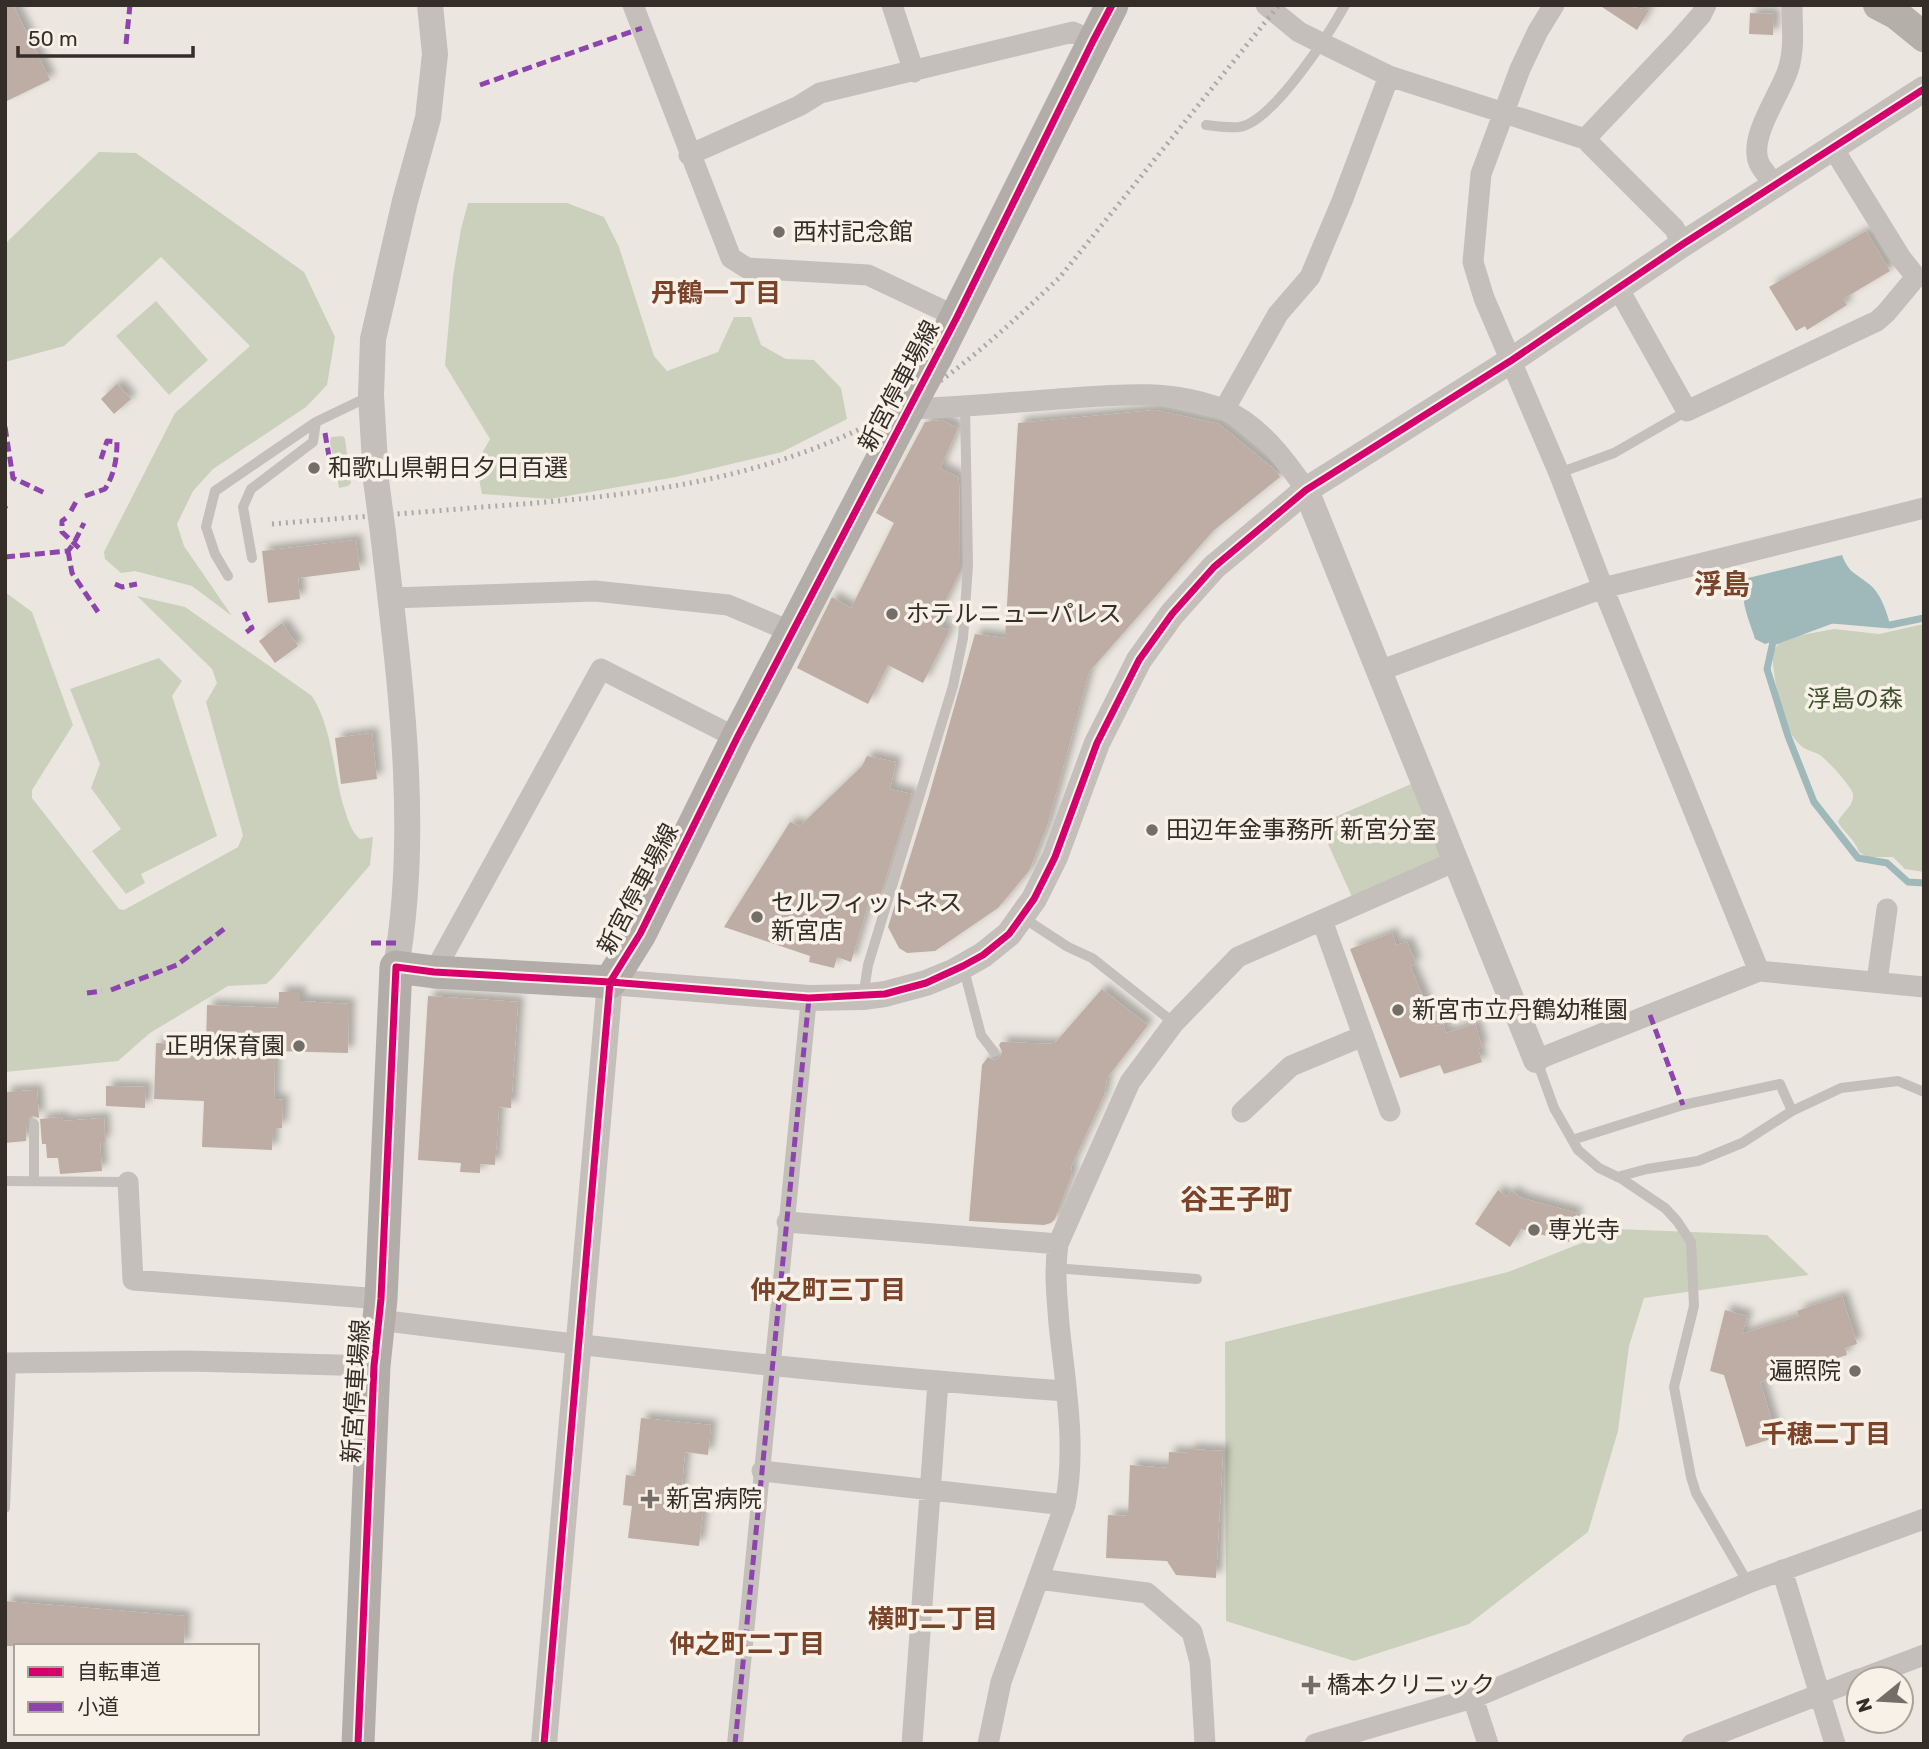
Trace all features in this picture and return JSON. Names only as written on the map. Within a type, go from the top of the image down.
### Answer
[{"type":"main road","name":"新宮停車場線","points":[[358,1744],[374,1366],[380,1309],[396,967],[434,972],[610,982],[640,934],[737,738],[957,317],[1112,5]]},
{"type":"main road","points":[[1878,5],[1897,15],[1924,37]]},
{"type":"street","points":[[396,967],[407,882],[405,749],[391,598],[376,480],[371,395],[373,339],[405,201],[428,118],[435,54],[430,5]]},
{"type":"street","points":[[633,5],[731,258],[747,268],[868,275],[957,317]]},
{"type":"street","points":[[892,5],[914,72]]},
{"type":"street","points":[[1266,5],[1299,32],[1389,76],[1585,139],[1674,228],[1683,244]]},
{"type":"street","points":[[1585,139],[1678,41],[1701,15],[1706,5]]},
{"type":"street","points":[[1775,185],[1759,162],[1757,147],[1762,128],[1788,70],[1793,45],[1792,5]]},
{"type":"street","points":[[1548,8],[1520,69],[1481,174],[1473,262],[1484,298],[1559,473],[1759,971]]},
{"type":"street","points":[[689,155],[799,106],[820,93],[1073,32],[1093,41]]},
{"type":"street","points":[[1224,410],[1278,314],[1310,277],[1389,76]]},
{"type":"street","points":[[544,1744],[610,982],[809,998],[863,997],[926,983],[983,954],[1009,934],[1034,899],[1055,857],[1097,743],[1139,660],[1172,614],[1214,567],[1306,490],[1512,360],[1683,244],[1924,89]]},
{"type":"street","points":[[1618,288],[1687,411],[1877,321],[1920,273],[1901,258],[1833,148]]},
{"type":"street","points":[[908,409],[1142,393],[1182,397],[1224,410],[1247,424],[1283,456],[1306,490],[1536,1060],[1759,971],[1924,987]]},
{"type":"street","points":[[1379,671],[1603,588],[1924,508]]},
{"type":"street","points":[[391,598],[595,592],[728,605],[792,632]]},
{"type":"street","points":[[434,972],[601,669],[737,738]]},
{"type":"street","points":[[988,1744],[1001,1682],[1065,1506],[1070,1477],[1066,1391],[1054,1268],[1058,1244],[1130,1082],[1174,1023],[1238,957],[1456,861]]},
{"type":"street","points":[[1877,981],[1887,909]]},
{"type":"street","points":[[1322,920],[1390,1111]]},
{"type":"street","points":[[735,1744],[809,998]]},
{"type":"street","points":[[1242,1112],[1291,1066],[1363,1036]]},
{"type":"street","points":[[128,1182],[133,1280],[380,1309],[578,1346],[938,1382],[1066,1391]]},
{"type":"street","points":[[786,1223],[1058,1244]]},
{"type":"street","points":[[8,1364],[187,1361],[374,1366]]},
{"type":"street","points":[[912,1744],[938,1382]]},
{"type":"street","points":[[762,1471],[1065,1506]]},
{"type":"street","points":[[1315,1744],[1473,1698],[1748,1583],[1924,1519]]},
{"type":"street","points":[[1782,1570],[1835,1744]]},
{"type":"street","points":[[1038,1579],[1147,1593],[1192,1632],[1200,1662],[1205,1744]]},
{"type":"street","points":[[1899,1665],[1924,1656]]},
{"type":"street","points":[[1692,1744],[1845,1684]]},
{"type":"street","points":[[1473,1698],[1488,1744]]},
{"type":"lane","points":[[1206,125],[1241,127],[1265,112],[1323,45],[1345,5]]},
{"type":"lane","points":[[228,576],[215,554],[206,527],[215,491],[316,422],[371,395]]},
{"type":"lane","points":[[863,997],[868,965],[953,686],[963,638],[968,565],[965,407]]},
{"type":"lane","points":[[1559,473],[1614,453],[1687,411]]},
{"type":"lane","points":[[252,558],[243,507],[251,489],[313,442],[316,422]]},
{"type":"lane","points":[[1022,916],[1068,947],[1092,958],[1174,1023]]},
{"type":"lane","points":[[963,966],[981,1035],[994,1052]]},
{"type":"lane","points":[[1536,1060],[1554,1108],[1578,1150],[1599,1168],[1665,1208],[1690,1242],[1695,1306],[1674,1387],[1690,1477],[1696,1493],[1748,1583]]},
{"type":"lane","points":[[1617,1177],[1698,1161],[1742,1143],[1792,1111],[1841,1088],[1898,1081],[1924,1092]]},
{"type":"lane","points":[[1572,1140],[1683,1105],[1780,1084],[1792,1111]]},
{"type":"lane","points":[[34,1124],[34,1181]]},
{"type":"lane","points":[[5,1181],[128,1182]]},
{"type":"lane","points":[[1054,1268],[1197,1279]]},
{"type":"lane","points":[[5,1508],[8,1364]]},
{"type":"green space","points":[[99,152],[136,153],[304,272],[335,337],[327,385],[306,407],[213,469],[193,491],[177,524],[184,546],[232,616],[192,586],[135,571],[121,573],[105,559],[104,552],[175,413],[250,346],[161,257],[64,346],[5,362],[5,244]]},
{"type":"green space","points":[[468,203],[567,203],[604,217],[619,247],[654,356],[667,371],[718,352],[734,317],[751,317],[761,345],[786,359],[814,360],[841,388],[847,419],[782,452],[676,477],[550,499],[482,494],[476,464],[490,439],[445,365],[453,276]]},
{"type":"green space","points":[[156,301],[208,360],[169,395],[116,336]]},
{"type":"green space","points":[[343,436],[351,483],[339,488],[330,442],[331,437]]},
{"type":"green space","points":[[5,592],[32,612],[73,725],[32,790],[32,798],[119,909],[124,910],[238,847],[243,835],[206,702],[217,683],[212,669],[137,596],[185,607],[312,696],[324,723],[341,797],[354,833],[360,839],[373,837],[370,865],[273,978],[266,984],[228,986],[150,1033],[118,1061],[5,1072]]},
{"type":"green space","name":"浮島の森","points":[[1924,624],[1924,872],[1905,869],[1893,857],[1867,857],[1859,852],[1840,826],[1838,822],[1852,802],[1853,794],[1826,761],[1801,746],[1792,736],[1779,701],[1772,652],[1780,642],[1796,636],[1834,629],[1879,634]]},
{"type":"green space","points":[[159,658],[182,681],[172,696],[217,836],[141,874],[145,883],[126,894],[92,851],[121,829],[91,788],[100,764],[70,689]]},
{"type":"green space","points":[[1418,781],[1450,858],[1353,899],[1319,824]]},
{"type":"green space","points":[[1617,1229],[1767,1235],[1809,1275],[1644,1298],[1629,1346],[1618,1431],[1588,1532],[1469,1624],[1354,1661],[1226,1621],[1225,1342],[1508,1272]]},
{"type":"water","points":[[1842,555],[1850,569],[1876,592],[1890,625],[1832,620],[1765,644],[1755,639],[1743,592],[1748,578]]},
{"type":"building","points":[[5,5],[13,5],[50,80],[5,102]]},
{"type":"building","points":[[1599,5],[1620,5],[1649,10],[1637,30]]},
{"type":"building","points":[[1750,13],[1774,14],[1773,35],[1749,34]]},
{"type":"building","points":[[1866,231],[1890,271],[1843,299],[1847,305],[1807,330],[1805,326],[1796,331],[1769,287]]},
{"type":"building","points":[[117,384],[131,399],[114,414],[101,399]]},
{"type":"building","points":[[1156,410],[1219,424],[1274,469],[1280,477],[1213,531],[1089,672],[1048,823],[1029,871],[998,908],[935,951],[907,953],[899,948],[888,927],[975,634],[1005,638],[1018,423]]},
{"type":"building","points":[[942,420],[958,428],[940,468],[958,477],[959,483],[960,572],[938,616],[945,619],[941,628],[950,630],[923,683],[888,665],[868,704],[797,668],[832,597],[851,608],[894,523],[876,513],[925,422]]},
{"type":"building","points":[[356,540],[360,570],[298,578],[300,599],[268,603],[262,551]]},
{"type":"building","points":[[282,623],[298,646],[275,663],[259,641]]},
{"type":"building","points":[[372,733],[377,779],[341,784],[335,738]]},
{"type":"building","points":[[867,756],[896,762],[890,789],[912,794],[877,907],[871,895],[851,962],[837,957],[834,968],[809,962],[810,956],[724,927],[790,822],[800,826],[862,766]]},
{"type":"building","points":[[1392,933],[1396,945],[1407,942],[1416,964],[1410,966],[1436,1026],[1443,1024],[1446,1033],[1475,1024],[1482,1047],[1478,1049],[1482,1062],[1444,1074],[1440,1065],[1400,1078],[1350,949]]},
{"type":"building","points":[[1102,989],[1148,1025],[1107,1078],[1104,1095],[1071,1167],[1072,1174],[1055,1219],[1044,1225],[969,1221],[982,1065],[988,1057],[994,1060],[999,1058],[1002,1052],[999,1045],[1001,1042],[1054,1044]]},
{"type":"building","points":[[279,992],[300,992],[300,1001],[349,1004],[348,1053],[275,1051],[274,1099],[283,1100],[282,1128],[273,1128],[272,1150],[202,1147],[204,1101],[154,1099],[156,1043],[206,1045],[207,1005],[279,1008]]},
{"type":"building","points":[[428,996],[518,1002],[511,1108],[499,1107],[495,1165],[480,1164],[480,1173],[460,1172],[461,1163],[418,1160]]},
{"type":"building","points":[[106,1086],[146,1087],[145,1108],[106,1106]]},
{"type":"building","points":[[37,1090],[39,1118],[33,1116],[27,1121],[26,1141],[5,1143],[5,1092]]},
{"type":"building","points":[[62,1117],[63,1121],[104,1118],[105,1142],[100,1142],[102,1171],[60,1174],[58,1158],[47,1158],[46,1144],[42,1144],[40,1119]]},
{"type":"building","points":[[1498,1190],[1507,1197],[1511,1191],[1522,1198],[1577,1213],[1569,1242],[1521,1229],[1510,1247],[1475,1224]]},
{"type":"building","points":[[1842,1296],[1857,1344],[1845,1348],[1847,1355],[1760,1382],[1777,1437],[1746,1447],[1724,1375],[1710,1371],[1725,1310],[1747,1316],[1742,1334],[1799,1316],[1797,1311]]},
{"type":"building","points":[[641,1418],[711,1425],[708,1455],[685,1452],[681,1496],[688,1497],[687,1502],[704,1504],[699,1546],[628,1538],[632,1506],[623,1505],[626,1475],[635,1476]]},
{"type":"building","points":[[1189,1449],[1223,1451],[1216,1578],[1176,1575],[1167,1561],[1106,1558],[1108,1515],[1128,1516],[1130,1465],[1168,1468],[1169,1452],[1189,1453]]},
{"type":"building","points":[[5,1601],[185,1616],[184,1644],[5,1646]]},
{"type":"waterway","points":[[1924,618],[1890,625],[1832,620],[1773,642],[1767,669],[1788,736],[1814,802],[1858,858],[1887,863],[1908,882],[1924,883]]},
{"type":"railway","points":[[272,524],[535,503],[687,484],[786,458],[882,418],[953,372],[998,335],[1060,277],[1279,5]]},
{"type":"marked path","points":[[126,44],[130,5]]},
{"type":"marked path","points":[[480,85],[642,28]]},
{"type":"marked path","points":[[5,427],[13,478],[47,494]]},
{"type":"marked path","points":[[325,433],[332,474]]},
{"type":"marked path","points":[[85,496],[105,489],[114,467],[117,442],[107,441],[101,459]]},
{"type":"marked path","points":[[71,511],[77,500]]},
{"type":"marked path","points":[[66,518],[62,521],[62,532],[79,548]]},
{"type":"marked path","points":[[5,557],[68,551],[84,523]]},
{"type":"marked path","points":[[68,551],[72,573],[98,612]]},
{"type":"marked path","points":[[115,584],[122,587],[137,584]]},
{"type":"marked path","points":[[244,612],[252,628],[244,634]]},
{"type":"marked path","points":[[111,990],[177,965],[224,929]]},
{"type":"marked path","points":[[371,943],[401,943]]},
{"type":"marked path","points":[[87,993],[102,991]]},
{"type":"marked path","points":[[735,1744],[809,998]]},
{"type":"marked path","points":[[1650,1015],[1683,1105]]},
{"type":"cycle path","points":[[544,1744],[610,982],[640,934],[737,738],[957,317],[1112,5]]},
{"type":"cycle path","points":[[358,1744],[374,1366],[381,1299],[396,967],[434,972],[610,982],[809,998],[885,994],[926,983],[983,955],[1009,934],[1034,899],[1055,857],[1097,743],[1139,660],[1172,614],[1214,567],[1306,490],[1512,360],[1683,244],[1924,89]]},
{"type":"place","name":"西村記念館","points":[[779,232]]},
{"type":"place","name":"和歌山県朝日夕日百選","points":[[314,468]]},
{"type":"place","name":"ホテルニューパレス","points":[[892,614]]},
{"type":"place","name":"田辺年金事務所 新宮分室","points":[[1152,830]]},
{"type":"place","name":"セルフィットネス 新宮店","points":[[757,917]]},
{"type":"place","name":"新宮市立丹鶴幼稚園","points":[[1398,1010]]},
{"type":"place","name":"正明保育園","points":[[299,1046]]},
{"type":"place","name":"専光寺","points":[[1534,1230]]},
{"type":"place","name":"遍照院","points":[[1855,1371]]},
{"type":"place","name":"新宮病院","points":[[650,1499]]},
{"type":"place","name":"橋本クリニック","points":[[1311,1685]]},
{"type":"district","name":"丹鶴一丁目","points":[[716,293]]},
{"type":"district","name":"浮島","points":[[1722,584]]},
{"type":"district","name":"谷王子町","points":[[1236,1199]]},
{"type":"district","name":"仲之町三丁目","points":[[828,1290]]},
{"type":"district","name":"千穂二丁目","points":[[1826,1434]]},
{"type":"district","name":"横町二丁目","points":[[933,1619]]},
{"type":"district","name":"仲之町二丁目","points":[[747,1644]]}]
